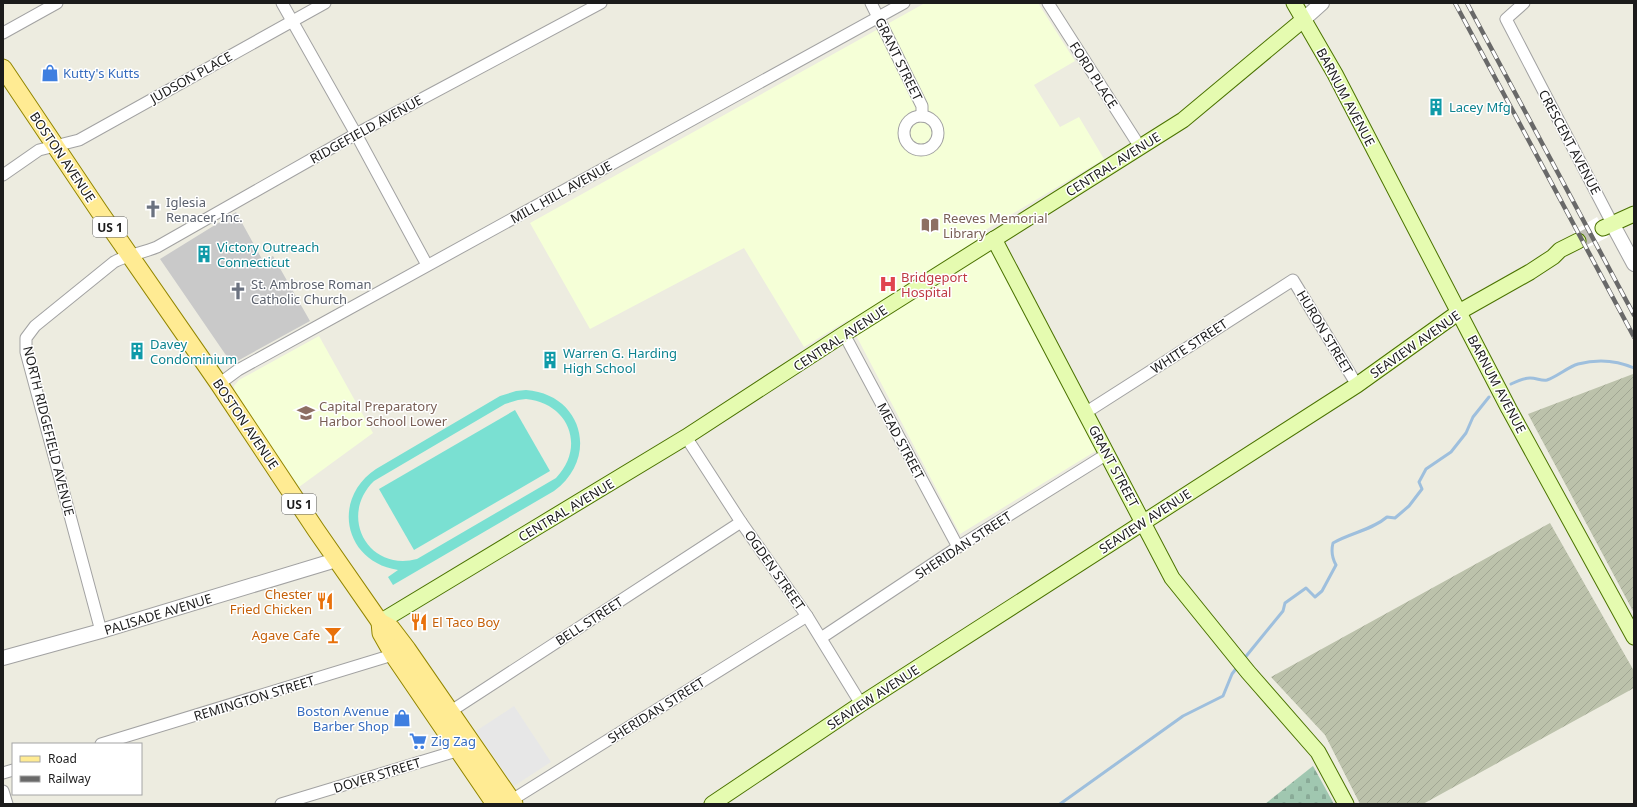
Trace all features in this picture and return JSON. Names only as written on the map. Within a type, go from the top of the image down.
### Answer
[{"type":"main road","name":"BARNUM AVENUE","points":[[1294,3],[1339,81],[1513,416],[1634,637]]},
{"type":"main road","name":"CENTRAL AVENUE","points":[[380,622],[686,437],[844,334],[1183,120],[1303,20]]},
{"type":"main road","name":"BOSTON AVENUE","points":[[3,68],[99,211],[219,384],[336,560],[380,622],[381,633],[400,653],[466,747],[511,803]]},
{"type":"main road","points":[[1608,226],[1634,214]]},
{"type":"main road","name":"GRANT STREET","points":[[994,239],[1144,522],[1172,578],[1248,672],[1318,752],[1346,804]]},
{"type":"main road","name":"SEAVIEW AVENUE","points":[[712,804],[861,704],[1357,385],[1459,312],[1530,272],[1553,257],[1560,250],[1578,241]]},
{"type":"main road","name":"BOSTON AVENUE","points":[[466,747],[495,804]]},
{"type":"street","points":[[3,33],[57,3]]},
{"type":"street","points":[[282,3],[356,134],[427,265]]},
{"type":"street","name":"JUDSON PLACE","points":[[3,175],[39,150],[79,140],[325,3]]},
{"type":"street","name":"RIDGEFIELD AVENUE","points":[[131,256],[157,247],[356,134],[602,3]]},
{"type":"street","name":"GRANT STREET","points":[[871,3],[922,106],[922,116]]},
{"type":"street","name":"MILL HILL AVENUE","points":[[219,384],[238,370],[904,3]]},
{"type":"street","name":"FORD PLACE","points":[[1048,3],[1140,147]]},
{"type":"street","name":"CENTRAL AVENUE","points":[[1303,20],[1322,3]]},
{"type":"street","name":"CRESCENT AVENUE","points":[[1524,3],[1506,19],[1608,226],[1634,264]]},
{"type":"street","name":"NORTH RIDGEFIELD AVENUE","points":[[101,631],[26,352],[26,338],[35,326],[114,262],[131,256]]},
{"type":"street","name":"WHITE STREET","points":[[1086,413],[1294,280]]},
{"type":"street","name":"HURON STREET","points":[[1294,280],[1357,385]]},
{"type":"street","name":"MEAD STREET","points":[[844,334],[958,547]]},
{"type":"street","name":"OGDEN STREET","points":[[686,437],[741,522],[807,616],[861,704]]},
{"type":"street","name":"SHERIDAN STREET","points":[[821,638],[958,547],[1107,454]]},
{"type":"street","name":"BELL STREET","points":[[445,716],[741,522]]},
{"type":"street","name":"PALISADE AVENUE","points":[[3,658],[101,631],[336,560]]},
{"type":"street","name":"SHERIDAN STREET","points":[[511,803],[807,616]]},
{"type":"street","name":"REMINGTON STREET","points":[[104,743],[400,653]]},
{"type":"street","name":"DOVER STREET","points":[[281,804],[466,747]]},
{"type":"street","points":[[3,791],[7,804]]},
{"type":"shaded area","name":"Bridgeport Hospital","points":[[925,3],[1038,3],[1075,61],[1034,85],[1060,127],[1079,117],[1104,159],[982,232],[1099,449],[960,534],[848,320],[804,347],[744,248],[590,329],[530,223]]},
{"type":"shaded area","name":"St. Ambrose Roman Catholic Church","points":[[236,212],[263,261],[273,256],[310,321],[232,364],[160,259]]},
{"type":"shaded area","name":"Capital Preparatory Harbor School Lower","points":[[319,336],[373,433],[299,487],[235,393],[234,386],[239,380]]},
{"type":"shaded area","points":[[1633,374],[1634,376],[1634,613],[1528,414]]},
{"type":"shaded area","points":[[526,390],[545,394],[560,403],[572,415],[578,429],[580,445],[577,461],[568,477],[554,491],[393,585],[388,577],[398,570],[380,565],[365,555],[355,542],[350,528],[349,512],[353,496],[362,482],[376,469],[500,396],[516,391]],"holes":[[[526,399],[541,402],[553,409],[562,418],[568,428],[571,440],[570,453],[565,466],[556,478],[417,559],[400,561],[385,557],[372,549],[364,538],[359,524],[359,510],[364,495],[374,481],[505,404]]]},
{"type":"shaded area","points":[[515,410],[550,471],[414,550],[379,489]]},
{"type":"shaded area","points":[[1550,523],[1634,671],[1634,688],[1423,804],[1360,804],[1325,735],[1271,677]]},
{"type":"shaded area","points":[[514,706],[551,762],[514,786],[476,731]]},
{"type":"green space","points":[[1313,766],[1334,804],[1265,804]]},
{"type":"pier","points":[[1597,217],[1608,237],[1583,250],[1573,231]]},
{"type":"waterway","points":[[1511,384],[1528,378],[1547,380],[1574,365],[1592,361],[1620,363],[1634,368]]},
{"type":"waterway","points":[[1243,660],[1283,611],[1285,603],[1306,588],[1315,597],[1322,591],[1336,565],[1332,554],[1333,543],[1375,525],[1387,517],[1395,518],[1409,506],[1422,489],[1419,482],[1426,469],[1451,452],[1466,433],[1473,417],[1489,397]]},
{"type":"waterway","points":[[1060,804],[1183,716],[1223,696],[1232,674],[1238,666]]},
{"type":"tunnel","points":[[1578,241],[1603,228]]},
{"type":"railway","points":[[1455,3],[1634,337]]},
{"type":"railway","points":[[1467,3],[1634,315]]},
{"type":"place","name":"Kutty's Kutts","points":[[50,73]]},
{"type":"place","name":"Lacey Mfg","points":[[1436,107]]},
{"type":"place","name":"Iglesia Renacer, Inc.","points":[[153,209]]},
{"type":"place","name":"Reeves Memorial Library","points":[[930,225]]},
{"type":"place","name":"Victory Outreach Connecticut","points":[[204,254]]},
{"type":"place","name":"Bridgeport Hospital","points":[[888,284]]},
{"type":"place","name":"St. Ambrose Roman Catholic Church","points":[[238,291]]},
{"type":"place","name":"Davey Condominium","points":[[137,351]]},
{"type":"place","name":"Warren G. Harding High School","points":[[550,360]]},
{"type":"place","name":"Capital Preparatory Harbor School Lower","points":[[306,413]]},
{"type":"place","name":"Chester Fried Chicken","points":[[325,601]]},
{"type":"place","name":"El Taco Boy","points":[[419,622]]},
{"type":"place","name":"Agave Cafe","points":[[333,635]]},
{"type":"place","name":"Boston Avenue Barber Shop","points":[[402,718]]},
{"type":"place","name":"Zig Zag","points":[[418,741]]}]
